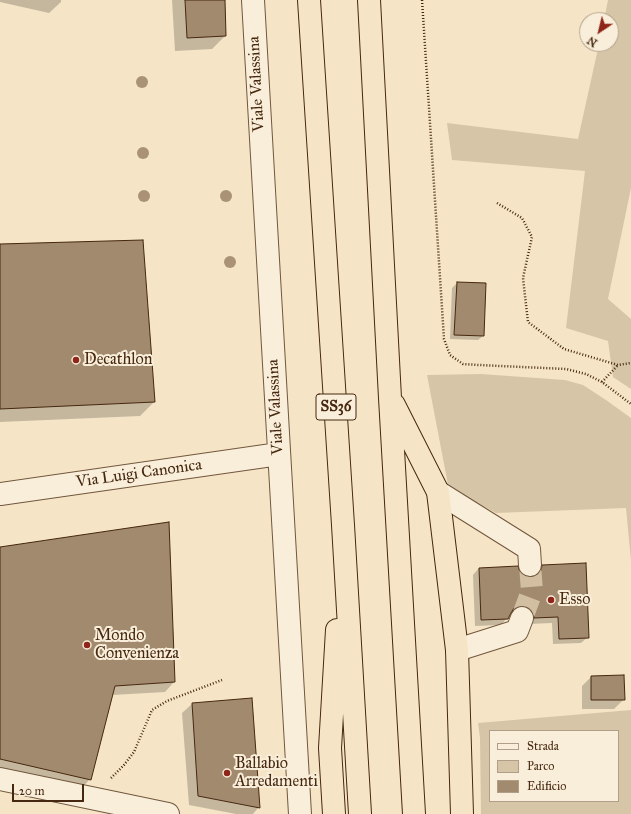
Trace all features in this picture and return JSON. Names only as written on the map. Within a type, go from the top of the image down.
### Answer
[{"type":"highway","name":"SS36","points":[[309,0],[360,814]]},
{"type":"highway","points":[[369,0],[414,814]]},
{"type":"highway","points":[[390,398],[438,492],[457,650],[462,814]]},
{"type":"highway","points":[[334,814],[330,748],[343,525]]},
{"type":"street","name":"Viale Valassina","points":[[252,0],[300,814]]},
{"type":"street","name":"Via Luigi Canonica","points":[[0,494],[279,454]]},
{"type":"street","points":[[438,492],[528,549],[530,565]]},
{"type":"street","points":[[457,650],[516,631],[522,618]]},
{"type":"street","points":[[0,780],[168,814]]},
{"type":"path","points":[[422,0],[444,339],[450,355],[463,364],[566,369],[586,374],[602,382],[631,404]]},
{"type":"path","points":[[497,203],[522,218],[532,237],[523,278],[528,322],[564,349],[618,365],[631,362]]},
{"type":"path","points":[[602,382],[618,365]]},
{"type":"path","points":[[87,797],[94,785],[112,778],[134,752],[152,710],[167,701],[222,680]]},
{"type":"green space","points":[[608,0],[631,0],[631,188],[608,299],[631,319],[631,389],[613,377],[608,341],[566,328],[585,171],[452,160],[447,123],[578,139],[597,52],[619,52],[619,12],[606,12]]},
{"type":"green space","points":[[481,374],[565,380],[583,385],[631,418],[631,561],[626,508],[496,513],[457,492],[449,490],[427,375]]},
{"type":"green space","points":[[631,710],[631,814],[481,814],[480,738],[478,723]]},
{"type":"building","points":[[185,0],[225,0],[226,36],[187,38]]},
{"type":"building","name":"Decathlon","points":[[143,240],[155,402],[0,409],[0,244]]},
{"type":"building","points":[[457,282],[486,283],[484,336],[454,335]]},
{"type":"building","name":"Mondo Convenienza","points":[[169,522],[175,682],[115,686],[91,780],[0,759],[0,547]]},
{"type":"building","points":[[586,563],[589,638],[559,639],[558,617],[534,618],[532,610],[526,606],[514,608],[508,619],[481,620],[479,568],[518,566],[520,572],[524,576],[530,577],[537,575],[541,571],[542,565]]},
{"type":"building","points":[[624,675],[625,700],[591,700],[591,676]]},
{"type":"building","name":"Ballabio Arredamenti","points":[[252,698],[260,808],[198,796],[192,703]]},
{"type":"tunnel","points":[[522,618],[532,591],[530,565]]},
{"type":"place","name":"Decathlon","points":[[76,360]]},
{"type":"place","name":"Esso","points":[[551,600]]},
{"type":"place","name":"Mondo Convenienza","points":[[87,645]]},
{"type":"place","name":"Ballabio Arredamenti","points":[[227,773]]}]
